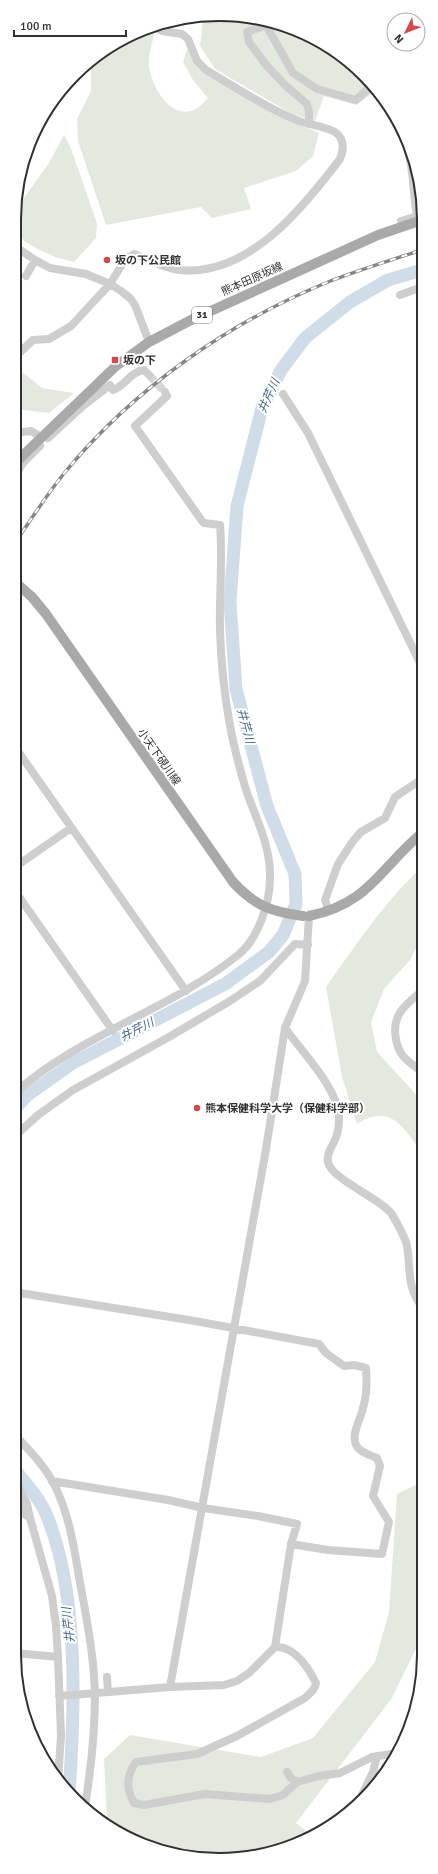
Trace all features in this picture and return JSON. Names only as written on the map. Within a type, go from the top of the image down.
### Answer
[{"type":"main road","name":"熊本田原坂線","points":[[21,458],[41,437],[81,404],[116,366],[149,342],[193,319],[417,219]]},
{"type":"main road","name":"小天下硯川線","points":[[21,587],[32,597],[46,614],[233,882],[244,895],[267,909],[283,914],[303,916],[330,911],[357,897],[417,838]]},
{"type":"street","points":[[263,26],[247,32],[249,42],[267,66],[286,86],[307,104],[309,124]]},
{"type":"street","points":[[267,27],[293,73],[317,89],[356,100],[368,88]]},
{"type":"street","points":[[21,351],[33,340],[49,339],[71,326],[110,284],[125,260],[134,254],[178,270],[194,270],[238,260],[254,250],[295,212],[340,159],[344,149],[342,140],[335,132],[280,113],[206,70],[197,61],[188,39],[182,34],[161,30]]},
{"type":"street","points":[[413,178],[414,200],[417,207]]},
{"type":"street","points":[[401,221],[417,218]]},
{"type":"street","points":[[21,250],[50,268],[86,274],[110,284],[130,298],[135,306],[149,342]]},
{"type":"street","points":[[26,276],[35,260]]},
{"type":"street","points":[[400,295],[417,289]]},
{"type":"street","points":[[21,466],[81,404],[110,385],[113,390],[118,388],[139,370],[144,370],[150,375]]},
{"type":"street","points":[[21,1089],[73,1051],[113,1031],[212,975],[251,943],[259,929],[267,909],[271,879],[269,858],[263,834],[247,791],[229,721],[225,695],[220,633],[222,545],[220,525],[204,523],[202,521],[135,426],[167,396],[165,392]]},
{"type":"street","points":[[283,394],[308,433],[417,657]]},
{"type":"street","points":[[21,432],[31,431],[41,437]]},
{"type":"street","points":[[21,756],[186,990]]},
{"type":"street","points":[[330,911],[325,900],[338,864],[353,841],[361,832],[385,818],[396,797],[417,782]]},
{"type":"street","points":[[21,863],[72,828]]},
{"type":"street","points":[[21,900],[113,1031]]},
{"type":"street","points":[[170,1687],[203,1508],[285,1028],[305,981],[308,945],[303,916]]},
{"type":"street","points":[[21,1131],[38,1115],[73,1090],[230,1001],[260,981],[295,944],[308,945]]},
{"type":"street","points":[[417,995],[402,1008],[396,1017],[395,1027],[397,1045],[403,1056],[417,1068]]},
{"type":"street","points":[[285,1028],[332,1092],[339,1115],[338,1134],[328,1153],[328,1163],[333,1171],[376,1199],[391,1213],[407,1245],[411,1289],[417,1298]]},
{"type":"street","points":[[21,1293],[195,1320],[234,1329],[319,1344],[326,1353],[344,1366],[354,1365],[366,1368],[367,1381],[364,1408],[355,1434],[355,1440],[360,1451],[377,1458],[380,1466],[373,1496],[389,1522],[382,1554],[328,1550],[291,1544]]},
{"type":"street","points":[[21,1442],[37,1459],[52,1481],[66,1512],[76,1559],[90,1637],[95,1693],[93,1755],[86,1802]]},
{"type":"street","points":[[52,1481],[168,1500],[203,1508],[258,1516],[296,1524],[291,1544],[275,1648]]},
{"type":"street","points":[[21,1491],[27,1504],[52,1596],[56,1626],[61,1696],[61,1736],[59,1771]]},
{"type":"street","points":[[21,1508],[23,1513],[30,1518]]},
{"type":"street","points":[[61,1696],[170,1687],[224,1685],[237,1681],[249,1673],[275,1648],[282,1647],[293,1652],[316,1683],[312,1692],[305,1698],[237,1736],[197,1754],[136,1762],[127,1778],[129,1795],[134,1803],[144,1805],[205,1794],[270,1798],[283,1795],[297,1782],[340,1773],[377,1756],[390,1754]]},
{"type":"street","points":[[21,1654],[58,1657]]},
{"type":"street","points":[[107,1677],[108,1692]]},
{"type":"street","points":[[365,1789],[373,1772],[377,1756]]},
{"type":"street","points":[[287,1772],[291,1778],[297,1782]]},
{"type":"shaded area","points":[[232,21],[270,28],[307,41],[329,54],[350,70],[372,94],[356,105],[324,96],[315,121],[292,114],[215,69],[200,46],[203,22]]},
{"type":"shaded area","points":[[153,33],[154,35],[149,58],[151,74],[163,99],[177,110],[185,112],[194,110],[208,98],[193,80],[183,62],[187,49],[203,73],[280,116],[319,133],[313,156],[296,171],[244,188],[251,209],[212,218],[201,207],[106,225],[78,141],[77,119],[91,91],[91,68],[109,54],[131,41]]},
{"type":"shaded area","points":[[64,135],[70,146],[97,223],[96,238],[74,262],[55,257],[38,249],[24,241],[21,236],[22,201],[49,163]]},
{"type":"shaded area","points":[[21,371],[42,388],[74,393],[49,413],[21,410]]},
{"type":"shaded area","points":[[417,872],[417,946],[410,960],[384,989],[371,1022],[377,1052],[417,1096],[417,1145],[402,1127],[387,1117],[379,1116],[369,1118],[357,1124],[342,1077],[326,987],[383,909]]},
{"type":"shaded area","points":[[417,1484],[417,1646],[392,1698],[296,1823],[308,1832],[283,1842],[258,1849],[232,1853],[206,1853],[180,1849],[143,1838],[131,1833],[107,1818],[104,1759],[130,1735],[261,1757],[313,1738],[375,1662],[389,1612],[397,1494]]},
{"type":"waterway","name":"井芹川","points":[[21,1102],[29,1094],[73,1063],[225,984],[269,952],[283,935],[296,904],[295,874],[267,806],[236,689],[230,602],[237,506],[262,408],[281,370],[305,338],[350,302],[388,280],[417,271]]},
{"type":"waterway","name":"井芹川","points":[[21,1478],[37,1497],[47,1516],[57,1547],[65,1581],[70,1616],[73,1689],[73,1725],[69,1785]]},
{"type":"tunnel","points":[[149,375],[165,392]]},
{"type":"railway","points":[[21,534],[59,480],[93,441],[122,412],[185,361],[219,338],[291,298],[328,282],[417,252]]},
{"type":"place","name":"坂の下公民館","points":[[107,260]]},
{"type":"place","name":"坂の下","points":[[115,360]]},
{"type":"place","name":"熊本保健科学大学（保健科学部）","points":[[197,1108]]}]
